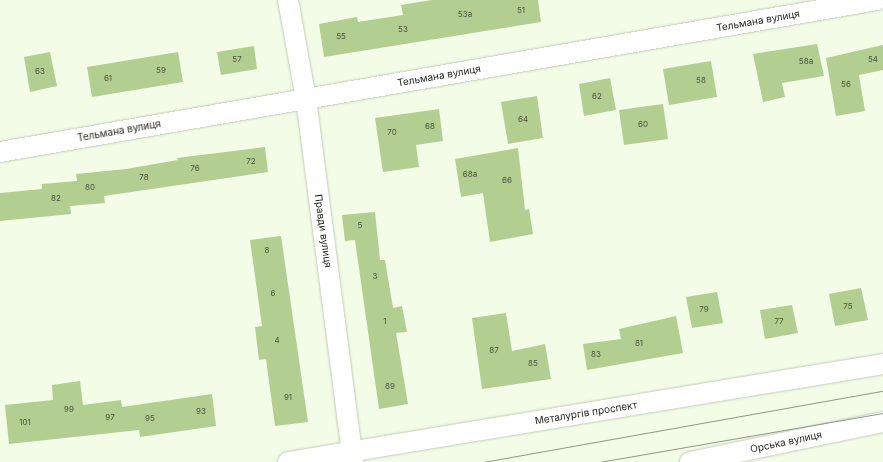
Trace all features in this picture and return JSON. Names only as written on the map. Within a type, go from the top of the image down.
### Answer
[{"type":"street","name":"Правди вулиця","points":[[288,0],[306,99],[353,457]]},
{"type":"street","name":"Тельмана вулиця","points":[[0,152],[877,0]]},
{"type":"street","name":"Металургів проспект","points":[[288,462],[353,457],[883,364]]},
{"type":"street","name":"Орська вулиця","points":[[690,462],[883,422]]},
{"type":"building","points":[[432,0],[538,0],[541,22],[324,57],[319,24],[357,17],[358,22],[403,15],[401,5]]},
{"type":"building","points":[[817,44],[824,76],[782,83],[785,97],[763,102],[753,54]]},
{"type":"building","points":[[883,45],[883,70],[859,75],[865,111],[836,116],[826,58]]},
{"type":"building","points":[[254,46],[257,69],[221,75],[217,52]]},
{"type":"building","points":[[50,52],[57,86],[30,92],[24,57]]},
{"type":"building","points":[[178,52],[183,82],[92,97],[87,67]]},
{"type":"building","points":[[711,61],[717,97],[669,105],[663,69]]},
{"type":"building","points":[[610,78],[616,110],[584,116],[579,84]]},
{"type":"building","points":[[537,96],[543,138],[508,144],[501,102]]},
{"type":"building","points":[[663,104],[668,139],[624,145],[619,110]]},
{"type":"building","points":[[439,109],[443,141],[416,145],[419,167],[383,172],[375,118]]},
{"type":"building","points":[[265,147],[268,172],[104,196],[105,203],[70,206],[71,214],[0,221],[0,193],[42,189],[42,184],[77,181],[76,174],[126,169],[178,160],[177,158]]},
{"type":"building","points":[[518,148],[525,210],[529,209],[533,234],[490,242],[483,193],[461,197],[455,159]]},
{"type":"building","points":[[375,212],[380,260],[385,260],[393,308],[402,306],[407,332],[396,333],[408,404],[379,409],[355,240],[345,241],[342,215]]},
{"type":"building","points":[[281,236],[308,422],[275,426],[266,359],[259,360],[255,327],[262,326],[250,240]]},
{"type":"building","points":[[861,288],[868,320],[835,326],[829,294]]},
{"type":"building","points":[[717,292],[723,323],[692,328],[686,297]]},
{"type":"building","points":[[792,305],[798,333],[765,339],[760,310]]},
{"type":"building","points":[[506,313],[512,351],[545,344],[551,379],[482,389],[472,318]]},
{"type":"building","points":[[676,316],[683,353],[587,370],[583,344],[621,339],[619,329]]},
{"type":"building","points":[[80,381],[83,405],[121,400],[122,407],[212,394],[216,426],[140,437],[139,430],[9,444],[5,405],[53,400],[52,385]]},
{"type":"tram line","points":[[483,462],[883,391]]},
{"type":"tram line","points":[[599,462],[883,413]]}]
